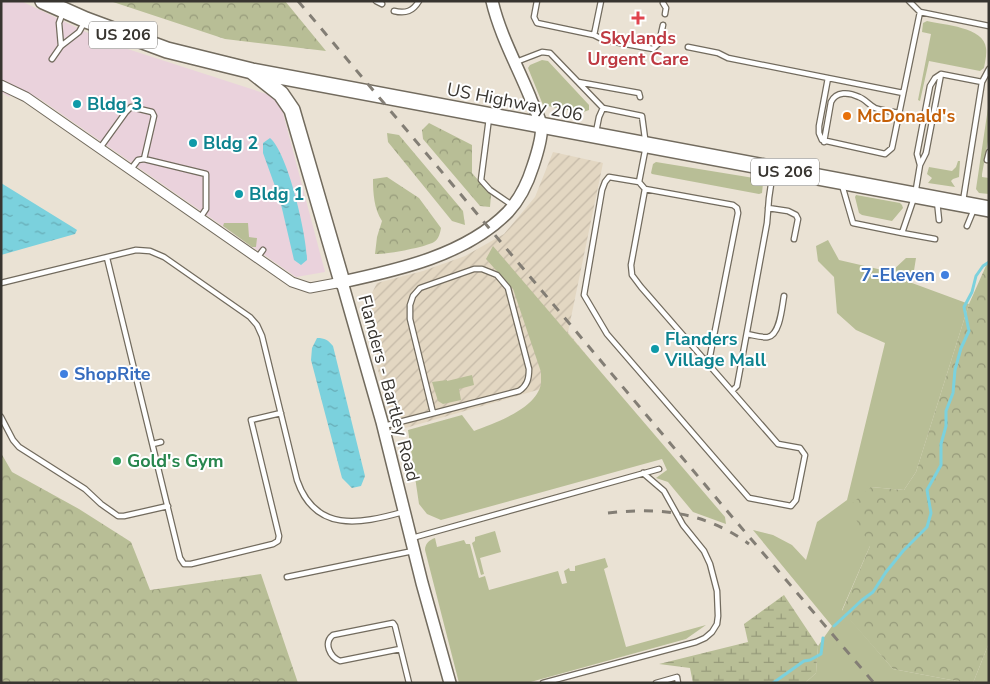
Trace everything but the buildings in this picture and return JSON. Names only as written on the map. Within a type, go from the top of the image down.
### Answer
[{"type":"highway","name":"US Highway 206","points":[[43,1],[86,20],[167,50],[252,71],[975,207]]},
{"type":"highway","points":[[252,71],[282,94],[292,110],[342,282]]},
{"type":"main road","points":[[492,1],[498,22],[542,126]]},
{"type":"main road","name":"Flanders - Bartley Road","points":[[450,683],[414,551],[383,426],[342,282],[419,262],[452,250],[487,230],[501,218],[521,195],[537,153],[542,126]]},
{"type":"street","points":[[1,85],[26,97],[288,279],[305,287],[318,287],[342,282]]},
{"type":"lane","points":[[376,1],[382,4]]},
{"type":"lane","points":[[394,11],[409,12],[420,1]]},
{"type":"lane","points":[[537,1],[534,17],[537,23],[594,35],[604,40],[656,48],[663,25]]},
{"type":"lane","points":[[594,35],[601,1]]},
{"type":"lane","points":[[909,1],[920,12],[989,26]]},
{"type":"lane","points":[[663,3],[666,8],[665,14]]},
{"type":"lane","points":[[61,46],[59,23],[64,11]]},
{"type":"lane","points":[[828,78],[819,126],[820,137],[824,142],[885,154],[892,148],[920,12]]},
{"type":"lane","points":[[52,59],[61,46],[79,32],[86,20]]},
{"type":"lane","points":[[688,47],[728,58],[903,92]]},
{"type":"lane","points":[[515,63],[538,53],[548,52],[603,108],[643,114],[646,146],[639,182]]},
{"type":"lane","points":[[967,226],[975,207],[982,82],[989,69]]},
{"type":"lane","points":[[920,165],[917,154],[930,86],[935,78],[941,74],[982,82]]},
{"type":"lane","points":[[902,233],[915,195],[920,165],[926,153],[941,74]]},
{"type":"lane","points":[[578,82],[638,93],[640,97]]},
{"type":"lane","points":[[824,142],[831,102],[838,95],[846,94],[860,97],[873,107],[899,113]]},
{"type":"lane","points":[[100,148],[126,112],[131,107],[136,107],[152,112],[154,116],[144,159]]},
{"type":"lane","points":[[594,136],[603,108]]},
{"type":"lane","points":[[490,117],[481,180],[490,190],[513,205]]},
{"type":"lane","points":[[989,152],[987,160],[989,160]]},
{"type":"lane","points":[[131,170],[138,160],[144,159],[206,174],[206,210],[200,218]]},
{"type":"lane","points":[[732,391],[737,386],[768,223],[768,208],[774,169]]},
{"type":"lane","points":[[645,189],[631,272],[644,291],[705,361],[732,391],[778,444],[800,448],[805,455],[796,500],[791,506],[749,498],[607,334],[584,296],[602,190],[605,182],[612,177],[639,182],[645,189],[733,205],[737,208],[738,213],[710,356],[705,361]]},
{"type":"lane","points":[[841,182],[853,223],[935,239]]},
{"type":"lane","points":[[937,200],[939,220]]},
{"type":"lane","points":[[768,208],[788,211],[796,216],[798,219],[794,239]]},
{"type":"lane","points":[[1,283],[140,250],[156,253],[164,257],[252,319],[257,325],[262,336],[299,486],[305,499],[314,508],[333,520],[352,522],[404,512]]},
{"type":"lane","points":[[257,258],[263,250]]},
{"type":"lane","points":[[107,258],[180,558],[184,564],[191,564],[276,543],[279,536],[251,420],[281,413]]},
{"type":"lane","points":[[383,426],[519,391],[527,383],[529,370],[508,288],[497,275],[490,271],[482,269],[466,271],[420,288],[411,300],[410,319],[433,413]]},
{"type":"lane","points":[[747,334],[768,337],[774,334],[778,327],[784,296]]},
{"type":"lane","points":[[1,417],[13,440],[19,447],[85,489],[113,513],[122,517],[168,506]]},
{"type":"lane","points":[[152,444],[161,442]]},
{"type":"lane","points":[[411,538],[659,469]]},
{"type":"lane","points":[[543,683],[696,642],[705,638],[716,624],[718,616],[717,591],[704,551],[683,525],[664,491],[643,473]]},
{"type":"lane","points":[[287,578],[414,551]]},
{"type":"lane","points":[[400,649],[340,661],[332,656],[328,647],[329,638],[333,635],[390,623],[395,626],[409,683]]},
{"type":"lane","points":[[656,683],[677,678],[678,683]]},
{"type":"shaded area","points":[[1,1],[21,1],[109,43],[279,98],[325,272],[296,277],[40,99],[15,88],[9,97],[1,92]]},
{"type":"shaded area","points":[[553,152],[603,163],[568,332],[600,372],[395,431],[362,313],[377,283],[423,271],[465,256],[504,234],[535,197]]},
{"type":"green space","points":[[110,1],[285,1],[326,51],[225,39]]},
{"type":"green space","points":[[927,21],[962,28],[978,35],[984,41],[986,55],[984,68],[980,71],[929,61],[920,101],[918,100],[931,34],[922,32],[923,23]]},
{"type":"green space","points":[[542,60],[548,61],[589,105],[589,110],[581,113],[543,105],[528,68],[530,65]]},
{"type":"green space","points":[[989,101],[989,136],[982,177],[989,178],[989,194],[979,193],[976,189]]},
{"type":"green space","points":[[429,123],[472,145],[472,173],[491,195],[490,207],[480,206],[423,139],[422,130]]},
{"type":"green space","points":[[387,133],[399,135],[463,211],[465,225],[452,221],[388,142]]},
{"type":"green space","points":[[958,161],[960,161],[959,177],[951,181],[955,187],[928,183],[932,178],[927,174],[929,167],[952,171]]},
{"type":"green space","points":[[656,162],[760,179],[763,183],[762,193],[652,174],[653,164]]},
{"type":"green space","points":[[387,177],[419,198],[441,228],[436,241],[414,248],[375,254],[377,237],[382,221],[376,206],[373,179]]},
{"type":"green space","points":[[856,195],[900,203],[903,208],[892,221],[862,215],[859,213]]},
{"type":"green space","points":[[224,223],[248,223],[249,237],[257,238],[256,247],[252,247],[223,226]]},
{"type":"green space","points":[[828,240],[839,260],[891,272],[906,258],[916,258],[912,283],[969,304],[916,472],[904,490],[871,487],[870,546],[842,610],[893,669],[967,683],[805,683],[816,673],[818,646],[832,626],[753,530],[773,535],[792,545],[806,560],[817,522],[847,500],[885,343],[856,330],[837,313],[834,277],[818,261],[816,246]]},
{"type":"green space","points":[[493,246],[725,517],[726,524],[693,512],[668,482],[656,478],[667,470],[662,459],[441,520],[427,514],[419,504],[408,430],[462,415],[474,431],[514,414],[523,408],[538,393],[541,384],[541,372],[513,289],[486,259]]},
{"type":"green space","points":[[989,259],[989,643],[973,683],[967,683],[893,669],[842,611],[870,546],[849,506],[871,487],[904,490],[916,472],[969,304]]},
{"type":"green space","points":[[472,375],[474,385],[459,389],[461,400],[443,404],[438,401],[432,382],[447,381]]},
{"type":"green space","points":[[1,453],[12,472],[79,509],[131,542],[150,590],[261,574],[298,683],[1,683]]},
{"type":"green space","points":[[495,531],[501,552],[480,558],[484,574],[481,575],[472,543],[475,541],[475,537]]},
{"type":"green space","points":[[435,538],[437,547],[464,540],[466,544],[470,544],[479,578],[485,576],[489,590],[558,571],[562,584],[567,583],[564,571],[569,568],[570,571],[575,571],[575,566],[605,558],[608,567],[604,569],[626,647],[706,625],[686,639],[527,683],[459,683],[425,550],[428,542]]},
{"type":"green space","points":[[784,595],[818,646],[816,673],[805,683],[693,683],[690,668],[659,664],[748,642],[744,624]]},
{"type":"green space","points":[[989,643],[989,683],[973,683]]},
{"type":"water","points":[[270,138],[277,147],[290,177],[300,215],[307,260],[301,265],[294,260],[280,200],[263,153],[263,143]]},
{"type":"water","points":[[1,183],[77,230],[75,234],[1,255]]},
{"type":"water","points":[[317,338],[330,342],[333,346],[365,476],[361,486],[352,488],[342,478],[311,360],[312,348]]},
{"type":"waterway","points":[[834,626],[873,592],[903,551],[927,527],[931,513],[927,490],[941,465],[941,444],[946,426],[946,411],[953,393],[955,370],[961,348],[969,331],[964,307],[972,292],[976,276],[983,266],[989,262]]},
{"type":"waterway","points":[[773,683],[804,661],[821,654],[823,638]]},
{"type":"railway","points":[[298,1],[874,683]]},
{"type":"railway","points":[[608,513],[646,511],[682,514],[716,525],[749,544]]},
{"type":"place","name":"Skylands Urgent Care","points":[[638,18]]},
{"type":"place","name":"Bldg 3","points":[[77,104]]},
{"type":"place","name":"McDonald's","points":[[847,116]]},
{"type":"place","name":"Bldg 2","points":[[193,143]]},
{"type":"place","name":"Bldg 1","points":[[239,194]]},
{"type":"place","name":"7-Eleven","points":[[945,275]]},
{"type":"place","name":"Flanders Village Mall","points":[[655,349]]},
{"type":"place","name":"ShopRite","points":[[64,374]]},
{"type":"place","name":"Gold's Gym","points":[[117,461]]}]
